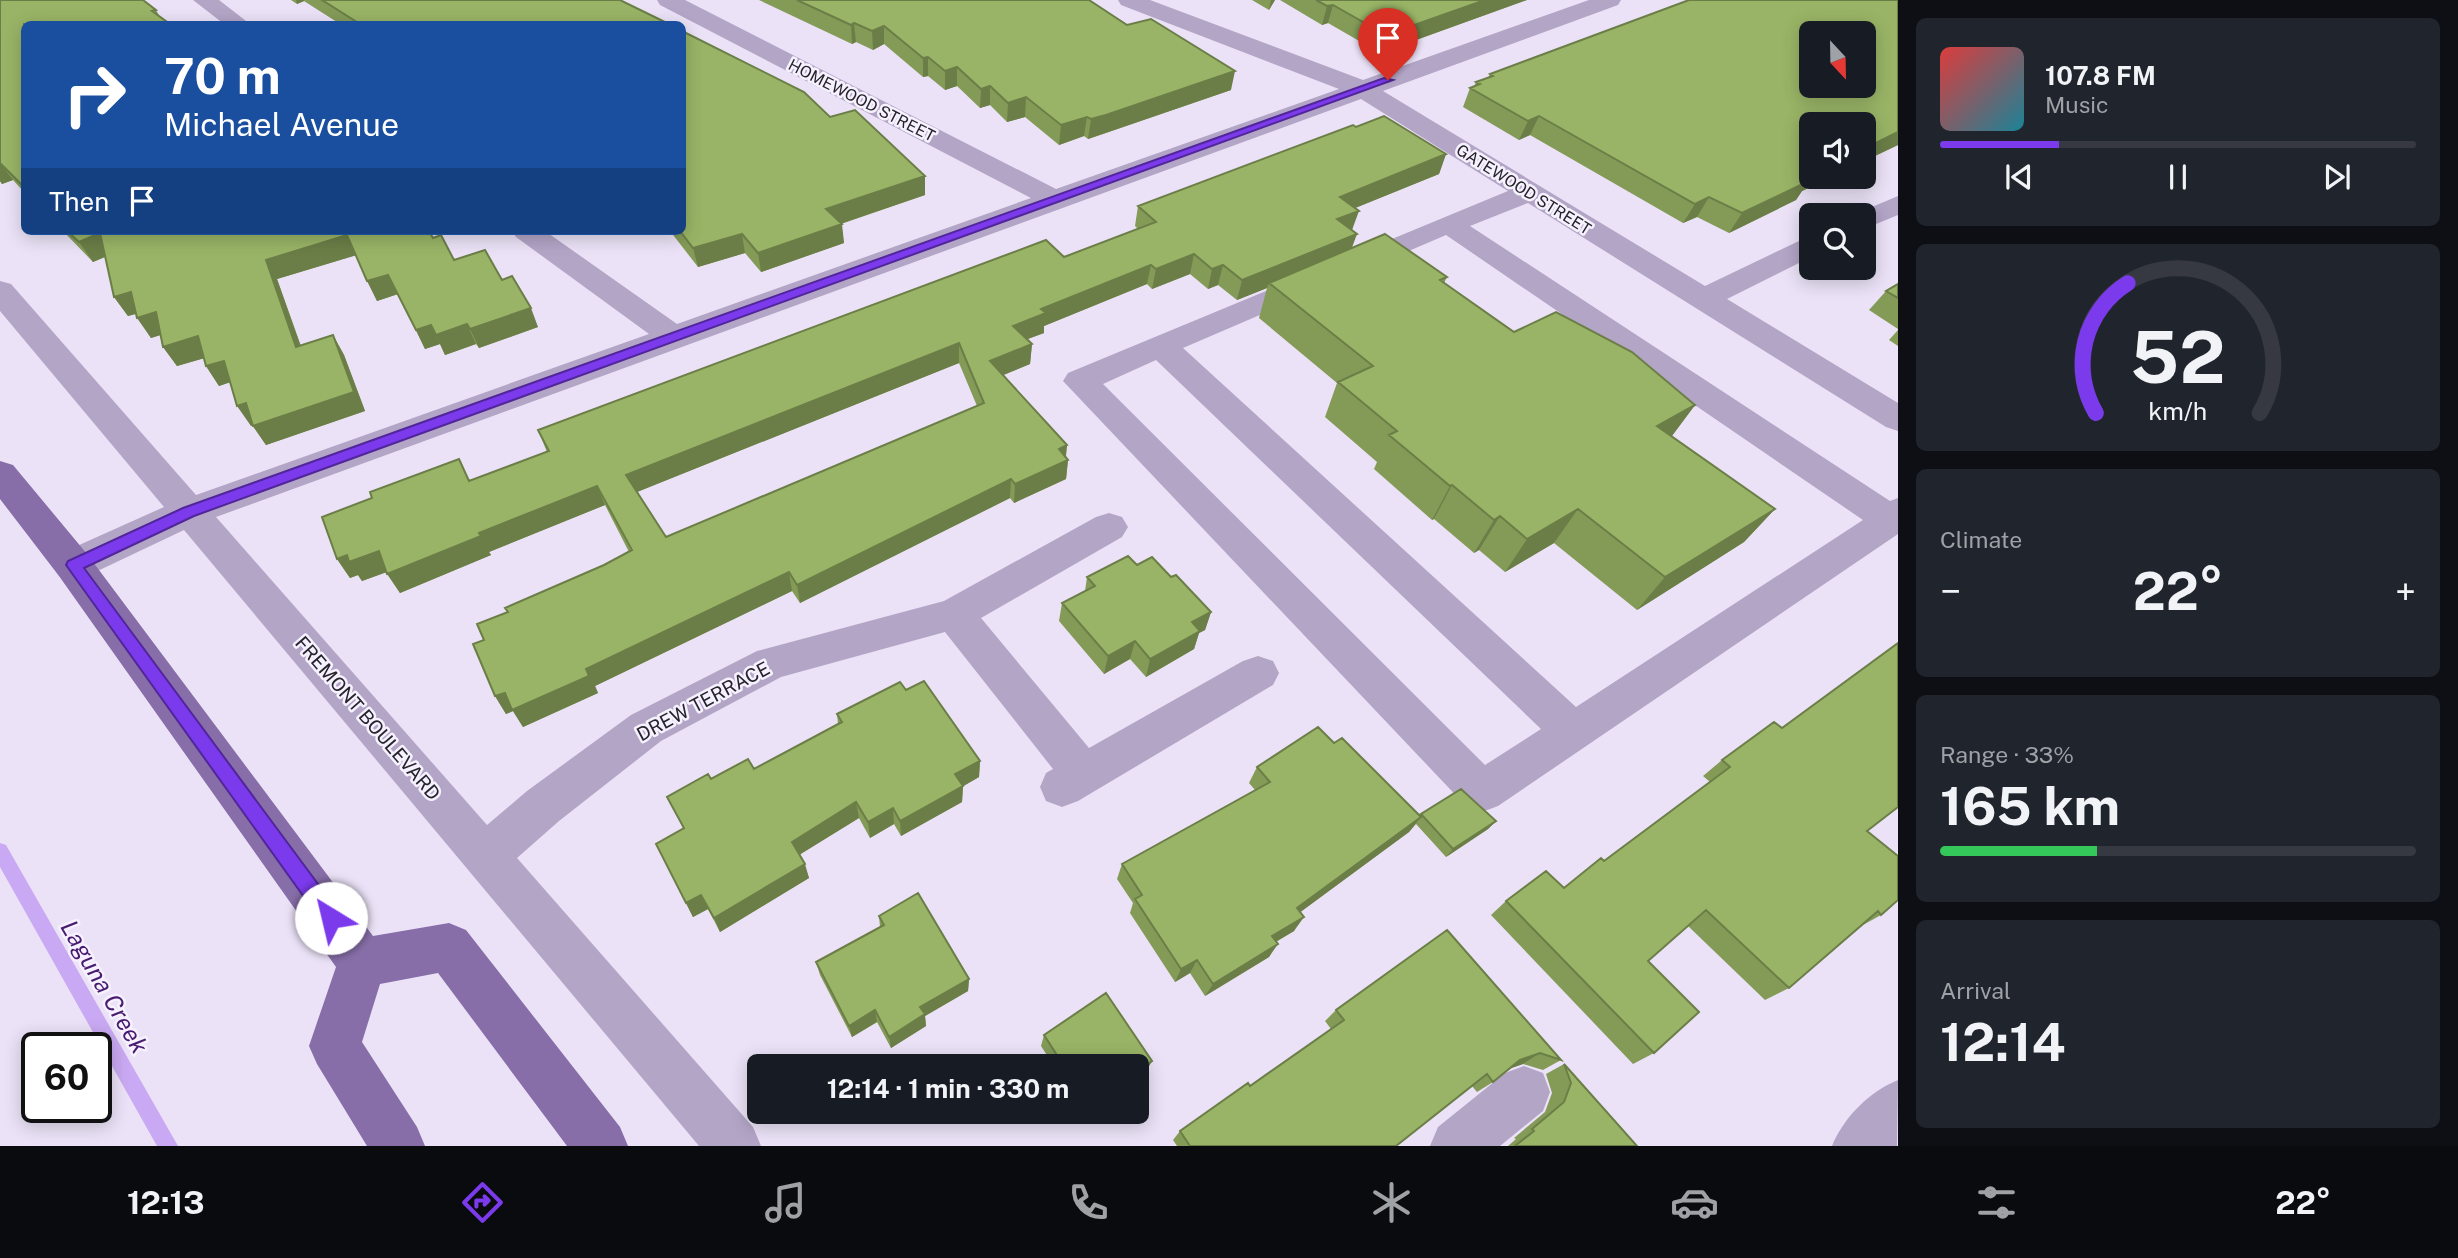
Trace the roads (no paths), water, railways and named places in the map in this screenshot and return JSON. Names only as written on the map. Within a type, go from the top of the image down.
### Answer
[{"type":"main road","points":[[0,474],[74,565],[362,962]]},
{"type":"main road","points":[[362,962],[449,947],[601,1146]]},
{"type":"main road","points":[[362,962],[334,1046],[398,1146]]},
{"type":"street","points":[[204,0],[235,21]]},
{"type":"street","name":"HOMEWOOD STREET","points":[[668,0],[1055,200]]},
{"type":"street","name":"GATEWOOD STREET","points":[[1129,0],[1363,89],[1898,419]]},
{"type":"street","points":[[74,565],[189,512],[1610,0]]},
{"type":"street","points":[[1448,224],[1894,516],[1482,792],[1080,381],[1160,345],[1448,224],[1528,192]]},
{"type":"street","points":[[1876,214],[1898,204]]},
{"type":"street","points":[[532,235],[674,337]]},
{"type":"street","points":[[1703,299],[1799,252]]},
{"type":"street","name":"FREMONT BOULEVARD","points":[[0,291],[734,1146]]},
{"type":"street","points":[[1160,345],[1573,732]]},
{"type":"street","name":"DREW TERRACE","points":[[486,855],[543,806],[646,728],[759,668],[954,614],[1109,527]]},
{"type":"street","points":[[954,614],[1072,780],[1258,673]]},
{"type":"street","points":[[1457,1146],[1524,1092]]},
{"type":"street","points":[[1859,1146],[1898,1107]]},
{"type":"waterway","name":"Laguna Creek","points":[[0,851],[168,1146]]}]
